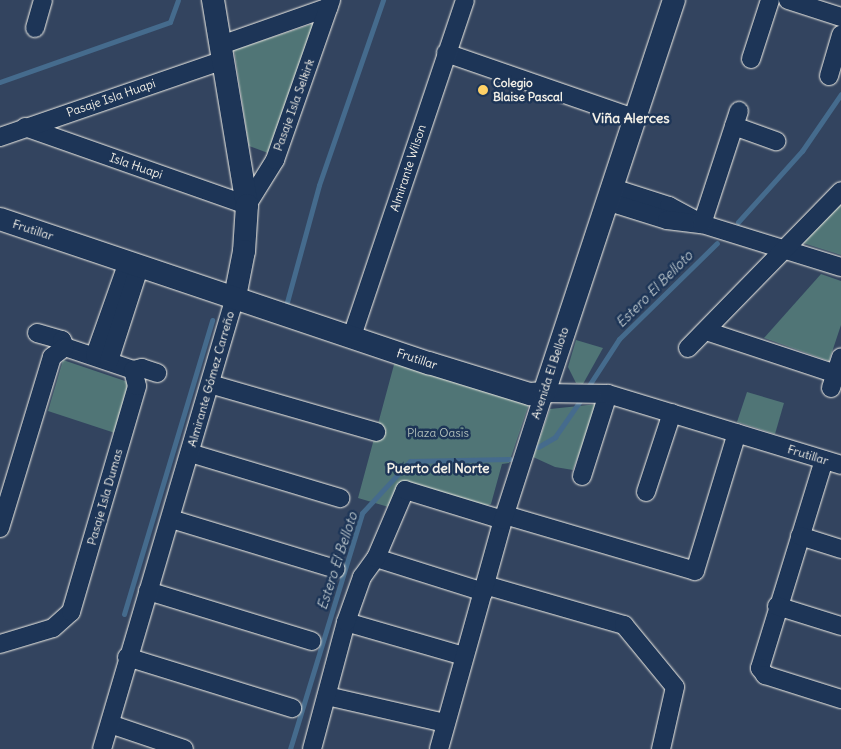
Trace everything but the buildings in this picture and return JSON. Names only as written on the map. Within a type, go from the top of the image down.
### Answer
[{"type":"street","points":[[34,28],[43,0]]},
{"type":"street","name":"Almirante Gómez Carreño","points":[[102,749],[127,657],[190,453],[235,297],[244,251],[247,205],[213,0]]},
{"type":"street","name":"Almirante Wilson","points":[[352,336],[465,0]]},
{"type":"street","name":"Avenida El Belloto","points":[[439,749],[504,518],[637,118],[674,0]]},
{"type":"street","points":[[751,59],[770,0]]},
{"type":"street","points":[[788,0],[841,17]]},
{"type":"street","name":"Pasaje Isla Huapi","points":[[0,137],[222,52],[330,4]]},
{"type":"street","name":"Pasaje Isla Selkirk","points":[[247,205],[274,160],[330,4]]},
{"type":"street","points":[[829,76],[841,34]]},
{"type":"street","points":[[446,53],[637,118]]},
{"type":"street","points":[[702,224],[737,119],[776,141]]},
{"type":"street","name":"Isla Huapi","points":[[25,127],[247,205]]},
{"type":"street","points":[[688,348],[841,191]]},
{"type":"street","points":[[611,195],[669,206],[702,224],[841,267]]},
{"type":"street","name":"Frutillar","points":[[0,219],[530,394],[593,393],[672,413],[841,465]]},
{"type":"street","points":[[102,358],[134,264]]},
{"type":"street","points":[[706,331],[836,373]]},
{"type":"street","points":[[37,333],[62,340],[64,347]]},
{"type":"street","points":[[64,347],[102,358],[132,370],[142,368],[157,372]]},
{"type":"street","points":[[0,528],[52,357],[64,347]]},
{"type":"street","name":"Pasaje Isla Dumas","points":[[0,644],[64,622],[72,612],[137,386],[132,370]]},
{"type":"street","points":[[210,384],[376,432]]},
{"type":"street","points":[[582,476],[593,393]]},
{"type":"street","points":[[646,492],[672,413]]},
{"type":"street","points":[[312,749],[346,622],[362,577],[376,558],[405,490],[695,571],[737,433]]},
{"type":"street","points":[[190,453],[340,498]]},
{"type":"street","points":[[824,460],[777,606],[761,672],[841,699]]},
{"type":"street","points":[[170,518],[336,568]]},
{"type":"street","points":[[800,536],[841,549]]},
{"type":"street","points":[[376,558],[624,626],[676,687],[661,749]]},
{"type":"street","points":[[148,591],[312,641]]},
{"type":"street","points":[[777,606],[841,626]]},
{"type":"street","points":[[346,622],[464,656]]},
{"type":"street","points":[[127,657],[292,708]]},
{"type":"street","points":[[327,696],[445,723]]},
{"type":"street","points":[[110,724],[184,749]]},
{"type":"green space","points":[[315,23],[268,153],[249,146],[234,50]]},
{"type":"green space","points":[[841,204],[841,255],[803,243]]},
{"type":"green space","points":[[821,274],[841,281],[841,325],[829,361],[764,338]]},
{"type":"green space","points":[[576,340],[603,348],[583,384],[576,383],[568,367]]},
{"type":"green space","points":[[63,360],[131,383],[118,434],[48,411]]},
{"type":"green space","name":"Plaza Oasis","points":[[395,361],[529,404],[509,463],[502,464],[491,504],[486,506],[401,482],[392,508],[358,498]]},
{"type":"green space","points":[[747,392],[784,403],[775,434],[737,422]]},
{"type":"green space","points":[[598,404],[573,470],[555,467],[533,457],[550,409]]},
{"type":"waterway","points":[[0,82],[170,22],[178,0]]},
{"type":"waterway","points":[[287,302],[319,185],[383,0]]},
{"type":"waterway","name":"Estero El Belloto","points":[[738,222],[802,151],[841,94]]},
{"type":"waterway","name":"Estero El Belloto","points":[[586,390],[619,339],[717,243]]},
{"type":"waterway","points":[[124,614],[212,320]]},
{"type":"waterway","name":"Estero El Belloto","points":[[538,447],[555,437],[582,398]]},
{"type":"waterway","name":"Estero El Belloto","points":[[290,749],[362,513],[410,461],[510,459]]},
{"type":"place","name":"Colegio Blaise Pascal","points":[[483,90]]},
{"type":"district","name":"Viña Alerces","points":[[631,118]]},
{"type":"district","name":"Puerto del Norte","points":[[438,468]]}]
